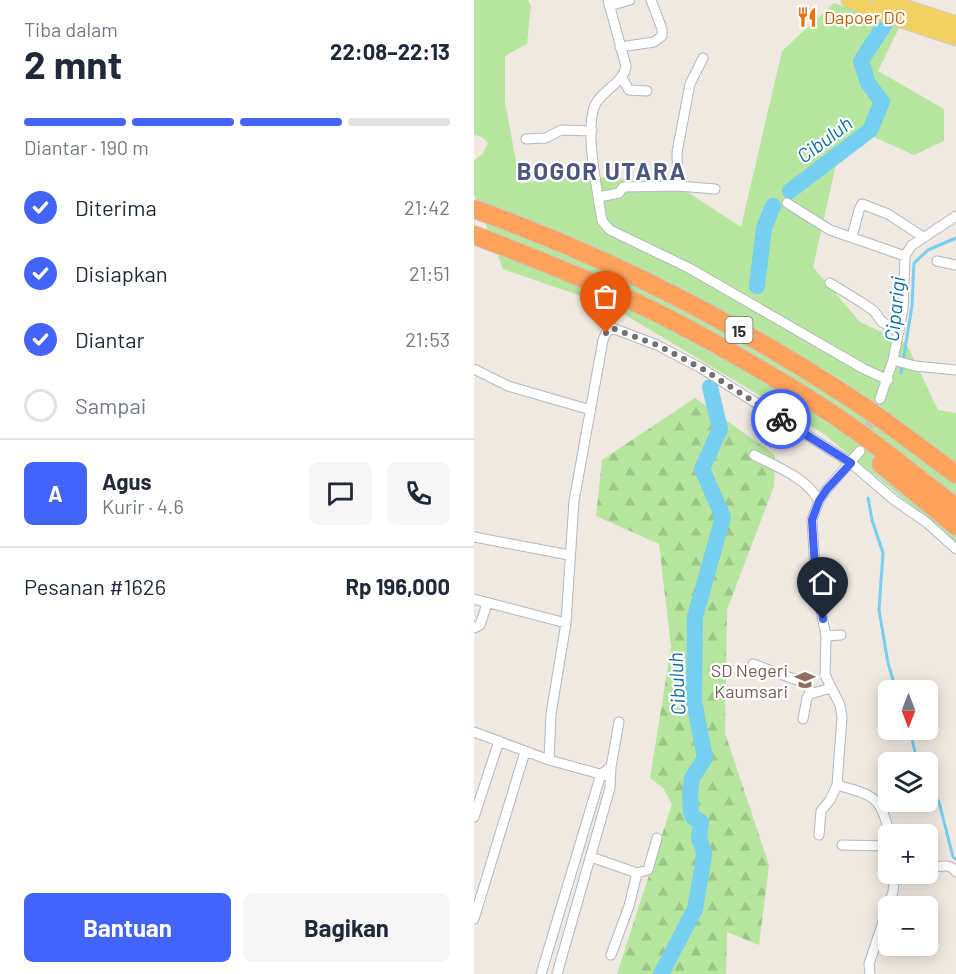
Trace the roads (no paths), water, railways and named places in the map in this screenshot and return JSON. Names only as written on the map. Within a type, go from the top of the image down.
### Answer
[{"type":"highway","name":"15","points":[[474,208],[654,285],[756,339],[867,409],[956,474]]},
{"type":"highway","name":"15","points":[[474,235],[555,266],[693,331],[789,387],[872,442],[956,507]]},
{"type":"highway","points":[[789,387],[956,526]]},
{"type":"main road","points":[[849,0],[882,5],[921,20],[956,38]]},
{"type":"main road","points":[[921,20],[956,24]]},
{"type":"street","points":[[630,0],[609,3],[626,66],[622,78],[604,92],[592,113],[591,141],[602,221],[610,230],[689,268],[864,369],[888,380]]},
{"type":"street","points":[[620,47],[654,42],[662,36],[662,29],[651,0]]},
{"type":"street","points":[[678,186],[677,152],[690,84],[703,58]]},
{"type":"street","points":[[622,78],[630,90],[647,92]]},
{"type":"street","points":[[525,139],[546,138],[561,130],[592,131]]},
{"type":"street","points":[[599,197],[619,193],[624,187],[678,186],[715,189]]},
{"type":"street","points":[[787,202],[830,230],[905,256]]},
{"type":"street","points":[[852,237],[858,210],[862,204],[888,214],[923,237]]},
{"type":"street","points":[[880,399],[896,361],[903,309],[905,256],[911,246],[956,216]]},
{"type":"street","points":[[937,261],[956,264]]},
{"type":"street","points":[[830,283],[874,311],[882,322],[899,332]]},
{"type":"street","points":[[549,760],[551,714],[566,623],[574,501],[604,337],[609,330],[617,330],[657,345],[701,368],[851,463],[894,500],[926,522],[956,549]]},
{"type":"street","points":[[896,361],[915,366],[956,370]]},
{"type":"street","points":[[474,369],[508,386],[591,410]]},
{"type":"street","points":[[819,835],[821,811],[830,800],[837,785],[842,717],[840,705],[825,675],[826,636],[816,585],[812,520],[819,501],[827,489],[860,451]]},
{"type":"street","points":[[754,455],[813,489],[819,501]]},
{"type":"street","points":[[474,537],[569,555]]},
{"type":"street","points":[[474,599],[566,623]]},
{"type":"street","points":[[474,628],[480,625],[487,603]]},
{"type":"street","points":[[826,636],[841,635]]},
{"type":"street","points":[[753,664],[805,683],[809,687],[810,694],[807,698],[803,719]]},
{"type":"street","points":[[810,694],[831,688]]},
{"type":"street","points":[[557,974],[612,778],[611,767],[619,722]]},
{"type":"street","points":[[474,732],[549,760],[612,778]]},
{"type":"street","points":[[474,816],[499,741]]},
{"type":"street","points":[[474,919],[525,752]]},
{"type":"street","points":[[541,974],[601,774],[611,767]]},
{"type":"street","points":[[837,785],[862,792],[875,800],[885,812],[887,824]]},
{"type":"street","points":[[591,857],[637,873],[648,870],[657,838]]},
{"type":"street","points":[[842,845],[878,846]]},
{"type":"street","points":[[938,866],[949,865],[956,872]]},
{"type":"street","points":[[610,955],[629,906],[637,873]]},
{"type":"street","points":[[868,927],[878,926]]},
{"type":"street","points":[[870,974],[869,964],[878,940]]},
{"type":"waterway","name":"Cibuluh","points":[[790,191],[870,130],[882,102],[868,83],[861,61],[887,21]]},
{"type":"waterway","name":"Cibuluh","points":[[757,286],[764,228],[773,206]]},
{"type":"waterway","name":"Ciparigi","points":[[901,373],[912,306],[914,263],[928,250],[956,238]]},
{"type":"waterway","name":"Cibuluh","points":[[661,974],[695,909],[704,852],[699,838],[701,822],[693,817],[690,795],[692,778],[705,758],[694,701],[695,617],[723,517],[702,469],[720,429],[710,387]]},
{"type":"waterway","name":"Ciparigi","points":[[868,498],[872,520],[883,553],[879,610],[893,680]]},
{"type":"waterway","name":"Ciparigi","points":[[912,740],[915,752]]},
{"type":"waterway","name":"Ciparigi","points":[[938,801],[953,857],[956,859]]},
{"type":"tunnel","points":[[864,440],[880,399]]},
{"type":"place","name":"Dapoer DC","points":[[807,17]]},
{"type":"place","name":"SD Negeri Kaumsari","points":[[805,680]]},
{"type":"district","name":"BOGOR UTARA","points":[[602,170]]}]
